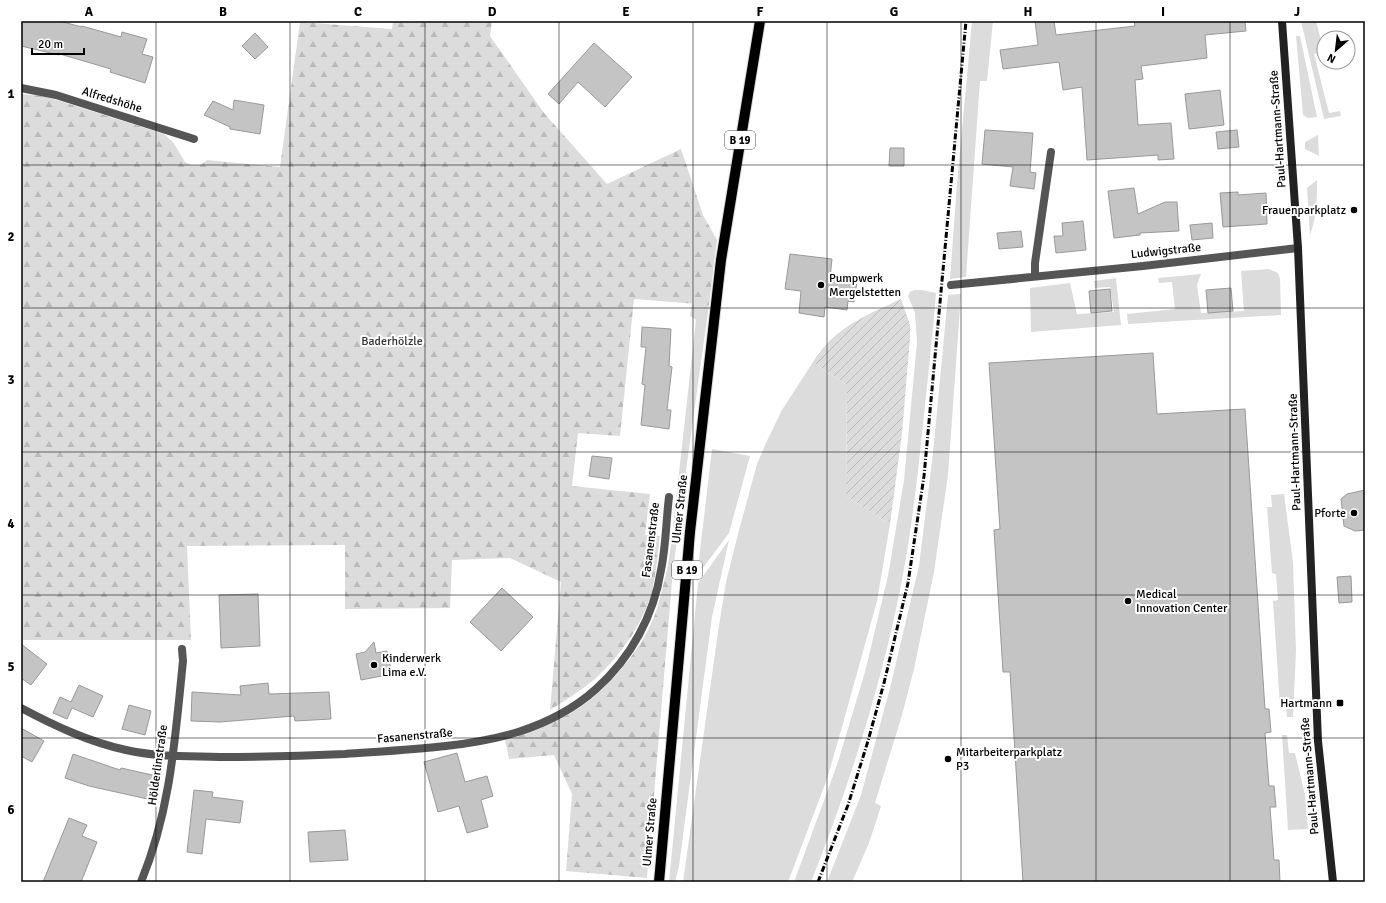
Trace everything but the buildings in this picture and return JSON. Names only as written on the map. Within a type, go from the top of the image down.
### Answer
[{"type":"main road","name":"Ulmer Straße","points":[[659,882],[690,532],[721,260],[760,21]]},
{"type":"main road","name":"Paul-Hartmann-Straße","points":[[1282,21],[1298,248],[1318,741],[1333,882]]},
{"type":"street","name":"Alfredshöhe","points":[[21,88],[56,95],[194,139]]},
{"type":"street","points":[[1035,276],[1035,263],[1051,152]]},
{"type":"street","name":"Ludwigstraße","points":[[951,285],[1143,266],[1298,248]]},
{"type":"street","name":"Fasanenstraße","points":[[21,708],[62,729],[106,745],[146,754],[174,756],[309,756],[410,749],[477,742],[519,732],[540,724],[562,712],[596,689],[613,673],[639,636],[653,605],[662,570],[669,497]]},
{"type":"street","name":"Hölderlinstraße","points":[[141,882],[161,825],[174,756],[182,649]]},
{"type":"green space","name":"Baderhölzle","points":[[393,21],[492,21],[490,36],[544,113],[607,184],[681,149],[703,215],[717,240],[709,305],[634,299],[620,436],[578,433],[572,486],[650,494],[645,535],[660,536],[652,591],[637,627],[614,659],[596,678],[580,691],[550,710],[561,582],[510,558],[452,560],[450,608],[345,609],[345,545],[187,546],[191,640],[21,640],[21,94],[42,96],[60,101],[164,134],[173,142],[185,162],[191,165],[201,165],[207,160],[280,167],[300,22],[392,29]]},
{"type":"green space","points":[[972,21],[993,21],[987,81],[980,81],[966,277],[950,279],[957,184]]},
{"type":"green space","points":[[1301,21],[1316,21],[1318,30],[1316,30],[1316,54],[1314,54],[1316,70],[1318,70],[1329,113],[1340,111],[1341,116],[1324,119]]},
{"type":"green space","points":[[1296,36],[1300,36],[1317,117],[1308,118],[1303,115]]},
{"type":"green space","points":[[1318,135],[1319,156],[1305,149],[1305,142]]},
{"type":"green space","points":[[1317,180],[1317,201],[1310,235],[1307,188]]},
{"type":"green space","points":[[1269,269],[1278,273],[1280,279],[1281,315],[1128,324],[1127,314],[1175,309],[1172,282],[1159,283],[1158,278],[1201,274],[1197,285],[1201,313],[1244,311],[1241,271]]},
{"type":"green space","points":[[1116,278],[1121,325],[1031,332],[1030,288],[1070,283],[1077,314],[1114,312],[1110,287],[1095,288],[1094,281]]},
{"type":"green space","points":[[914,290],[936,293],[918,471],[902,580],[875,695],[839,808],[811,882],[794,882],[837,765],[865,672],[888,576],[904,480],[917,342],[915,313],[908,296],[910,292]]},
{"type":"green space","points":[[961,294],[948,475],[934,572],[914,669],[902,715],[875,803],[881,806],[869,843],[852,882],[827,882],[861,795],[890,688],[919,566],[933,453],[948,295]]},
{"type":"green space","points":[[901,299],[910,325],[910,338],[902,434],[890,524],[846,496],[847,385],[813,362],[831,340],[841,331],[863,317]]},
{"type":"green space","points":[[692,303],[709,305],[678,528],[673,527],[696,320],[690,316]]},
{"type":"green space","points":[[813,362],[847,385],[846,496],[890,524],[877,601],[827,779],[788,882],[683,882],[718,632],[726,582],[738,534],[757,464],[765,445],[782,410]]},
{"type":"green space","points":[[712,449],[750,456],[729,533],[697,576]]},
{"type":"green space","points":[[1284,494],[1293,562],[1296,651],[1293,717],[1287,717],[1286,706],[1280,706],[1273,601],[1278,600],[1276,574],[1272,573],[1267,507],[1272,507],[1271,495]]},
{"type":"green space","points":[[673,533],[678,533],[673,570],[667,570]]},
{"type":"green space","points":[[729,540],[712,617],[679,866],[675,882],[669,882],[698,583]]},
{"type":"green space","points":[[667,570],[673,570],[647,878],[566,871],[572,794],[554,755],[509,759],[505,739],[547,725],[571,713],[606,686],[635,651],[650,626],[658,605]]},
{"type":"green space","points":[[1282,735],[1287,735],[1289,753],[1295,753],[1305,795],[1308,829],[1288,830]]},
{"type":"railway","points":[[818,882],[848,805],[868,741],[884,683],[908,583],[924,476],[966,21]]},
{"type":"place","name":"Frauenparkplatz","points":[[1354,210]]},
{"type":"place","name":"Pumpwerk Mergelstetten","points":[[821,285]]},
{"type":"place","name":"Pforte","points":[[1354,513]]},
{"type":"place","name":"Medical Innovation Center","points":[[1128,601]]},
{"type":"place","name":"Kinderwerk Lima e.V.","points":[[374,665]]},
{"type":"place","name":"Hartmann","points":[[1340,703]]},
{"type":"place","name":"Mitarbeiterparkplatz P3","points":[[948,759]]}]
